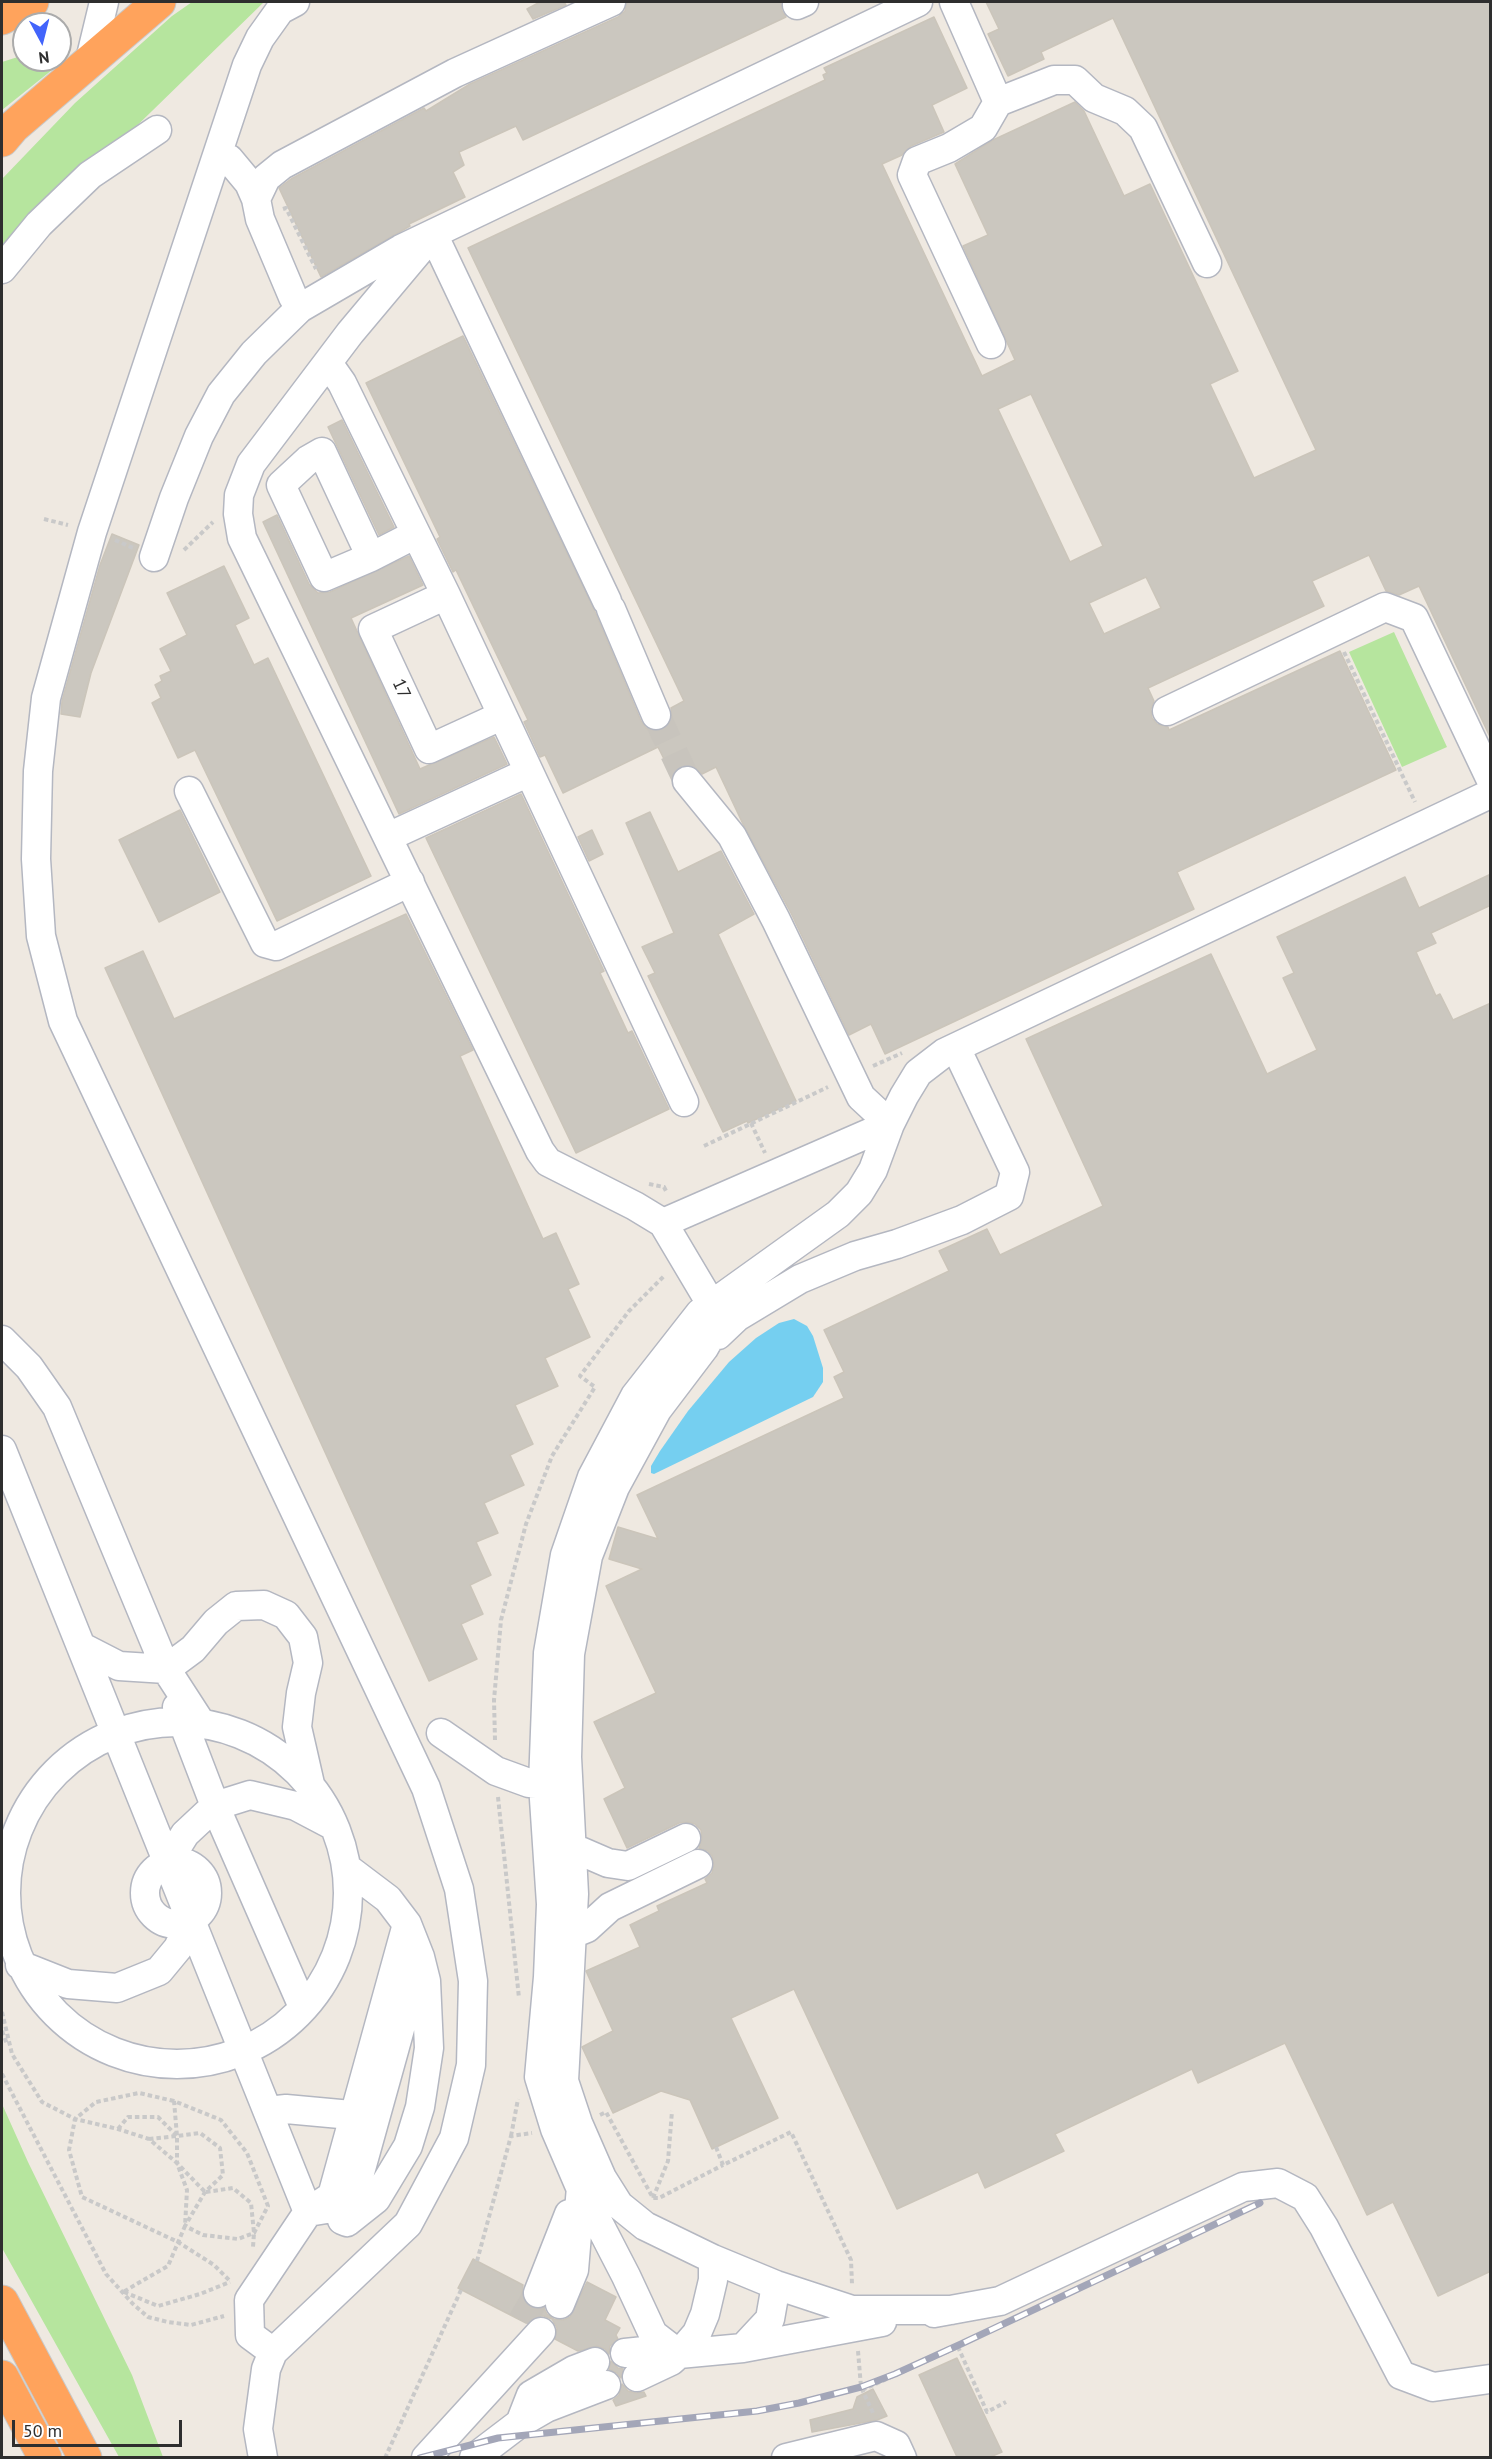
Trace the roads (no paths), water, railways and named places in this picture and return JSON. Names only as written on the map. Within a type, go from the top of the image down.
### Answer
[{"type":"highway","points":[[2,18],[32,2]]},
{"type":"highway","points":[[2,140],[13,127],[159,2]]},
{"type":"highway","points":[[2,2302],[84,2457]]},
{"type":"highway","points":[[2,2378],[45,2457]]},
{"type":"street","points":[[90,60],[104,2]]},
{"type":"street","points":[[263,2457],[258,2429],[266,2369],[273,2352],[397,2237],[416,2212],[454,2138],[471,2065],[473,1981],[459,1889],[426,1788],[63,1021],[41,936],[36,859],[38,782],[46,698],[93,532],[247,65],[260,38],[280,10],[295,2]]},
{"type":"street","points":[[258,209],[266,178],[282,165],[455,74],[611,2]]},
{"type":"street","points":[[154,557],[174,498],[195,447],[221,394],[254,352],[300,308],[401,249],[918,2]]},
{"type":"street","points":[[954,2],[998,102]]},
{"type":"street","points":[[991,344],[912,175],[917,162],[950,148],[983,128],[998,102],[1054,80],[1074,80],[1094,98],[1125,111],[1143,128],[1207,263]]},
{"type":"street","points":[[2,269],[39,224],[90,175],[157,130]]},
{"type":"street","points":[[213,166],[229,159],[249,183],[292,297],[300,308]]},
{"type":"street","points":[[433,234],[350,333],[251,464],[239,495],[238,514],[242,538],[540,1151],[548,1162],[635,1206],[663,1223],[716,1312]]},
{"type":"street","points":[[433,234],[609,605],[656,715]]},
{"type":"street","points":[[328,363],[342,383],[446,595],[684,1102]]},
{"type":"street","points":[[371,556],[416,534]]},
{"type":"street","name":"17","points":[[446,595],[373,629],[382,649],[429,749],[501,716]]},
{"type":"street","points":[[1167,711],[1385,607],[1414,618],[1491,778]]},
{"type":"street","points":[[388,837],[529,772]]},
{"type":"street","points":[[687,781],[732,836],[776,920],[861,1097],[890,1124]]},
{"type":"street","points":[[189,791],[265,943],[276,946],[410,882]]},
{"type":"street","points":[[704,1348],[716,1312],[748,1280],[838,1214],[859,1192],[873,1170],[890,1124],[918,1073],[944,1053],[1491,794]]},
{"type":"street","points":[[555,1784],[570,1654],[588,1556],[615,1487],[657,1410],[704,1348],[737,1317],[800,1279],[855,1256],[897,1244],[962,1220],[1009,1196],[1015,1172],[956,1048]]},
{"type":"street","points":[[663,1223],[890,1124]]},
{"type":"street","points":[[716,1312],[700,1313],[635,1396],[592,1477],[565,1555],[548,1653],[562,1899],[561,1938],[539,2077],[567,2126],[626,2276],[653,2334],[679,2354],[743,2348],[854,2318],[951,2310],[1000,2301],[1243,2187],[1278,2183],[1305,2197],[1324,2227],[1401,2375],[1433,2387],[1491,2379]]},
{"type":"street","points":[[2,1340],[29,1367],[57,1407],[166,1669],[192,1723],[215,1806],[303,2007]]},
{"type":"street","points":[[2,1450],[167,1863]]},
{"type":"street","points":[[82,1647],[119,1666],[166,1669],[193,1649],[216,1622],[236,1606],[264,1605],[286,1615],[303,1637],[308,1663],[301,1693],[297,1727],[310,1784]]},
{"type":"street","points":[[158,1722],[192,1723],[242,1734],[279,1755],[310,1784],[336,1827],[347,1868],[346,1924],[327,1977],[291,2020],[244,2051],[193,2064],[140,2061],[91,2042],[49,2009],[20,1965],[3,1906],[9,1853],[30,1802],[67,1761],[115,1732],[158,1722]]},
{"type":"street","points":[[441,1733],[496,1771],[530,1783],[555,1784]]},
{"type":"street","points":[[167,1863],[187,1863],[196,1868],[207,1885],[205,1905],[199,1914],[181,1923],[161,1920],[153,1913],[145,1894],[146,1884],[151,1875],[167,1863],[185,1834],[215,1806],[250,1795],[296,1806],[336,1827]]},
{"type":"street","points":[[562,1899],[686,1838]]},
{"type":"street","points":[[559,1842],[587,1856],[608,1863],[628,1866]]},
{"type":"street","points":[[561,1938],[587,1928],[610,1907],[698,1864]]},
{"type":"street","points":[[308,2212],[347,2222],[376,2199],[408,2146],[420,2107],[429,2048],[426,1981],[420,1957],[407,1924],[388,1899],[347,1868]]},
{"type":"street","points":[[190,1920],[308,2212]]},
{"type":"street","points":[[20,1965],[68,1984],[117,1988],[159,1971],[178,1948],[190,1920]]},
{"type":"street","points":[[273,2352],[249,2335],[239,2286],[308,2212],[351,2205],[365,2116],[407,1924]]},
{"type":"street","points":[[365,2116],[420,1957]]},
{"type":"street","points":[[268,2111],[286,2109],[365,2116]]},
{"type":"street","points":[[591,2183],[645,2226],[713,2259],[854,2318]]},
{"type":"street","points":[[549,2298],[574,2270],[591,2183]]},
{"type":"street","points":[[631,2365],[671,2361],[697,2333],[705,2314],[713,2280],[713,2259]]},
{"type":"street","points":[[743,2348],[770,2319],[776,2285]]},
{"type":"street","points":[[426,2457],[505,2369],[531,2326]]},
{"type":"street","points":[[489,2455],[520,2423],[600,2374]]},
{"type":"street","points":[[790,2457],[876,2436],[896,2445],[902,2457]]},
{"type":"water","points":[[794,1319],[807,1326],[813,1336],[823,1368],[823,1382],[813,1397],[654,1474],[651,1473],[651,1466],[688,1411],[729,1362],[756,1338],[779,1323]]},
{"type":"tunnel","points":[[656,715],[687,781]]},
{"type":"tunnel","points":[[522,2321],[538,2293]]},
{"type":"railway","points":[[420,2458],[498,2438],[757,2411],[861,2387],[961,2344],[1260,2203]]}]
